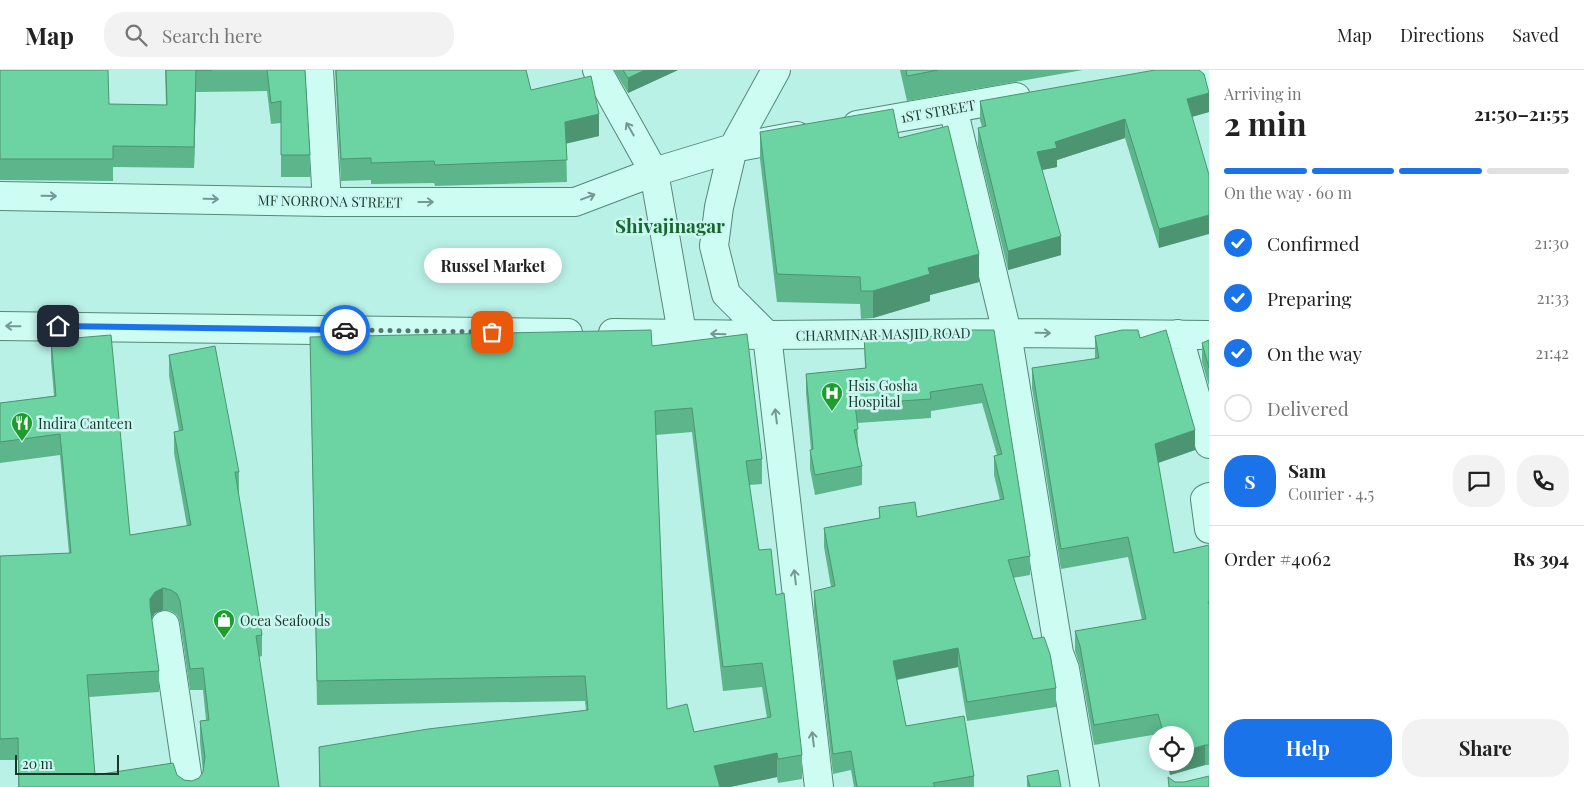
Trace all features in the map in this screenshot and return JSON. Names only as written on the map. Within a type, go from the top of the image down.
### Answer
[{"type":"street","points":[[319,70],[327,202]]},
{"type":"street","points":[[597,70],[654,172],[682,333]]},
{"type":"street","points":[[776,70],[732,148],[719,207],[714,246],[726,294],[767,335],[819,787]]},
{"type":"street","points":[[1205,70],[1209,80]]},
{"type":"street","name":"1ST STREET","points":[[732,148],[1039,93]]},
{"type":"street","points":[[953,108],[1007,333],[1059,653],[1065,670],[1085,787]]},
{"type":"street","name":"MF NORRONA STREET","points":[[0,196],[327,202],[575,202],[654,172],[732,148]]},
{"type":"street","points":[[0,326],[767,335]]},
{"type":"street","name":"CHARMINAR MASJID ROAD","points":[[767,335],[1007,333],[1209,335]]},
{"type":"street","points":[[1178,334],[1209,444]]},
{"type":"street","points":[[1209,498],[1205,499],[1209,529]]},
{"type":"street","points":[[165,625],[188,787]]},
{"type":"building","points":[[0,70],[108,70],[109,104],[167,105],[166,70],[196,70],[194,147],[113,146],[113,159],[0,159]]},
{"type":"building","points":[[267,70],[305,70],[310,155],[281,155],[281,101],[271,103]]},
{"type":"building","points":[[336,70],[526,70],[531,90],[591,76],[599,114],[565,122],[567,160],[435,165],[434,161],[371,163],[371,158],[341,159]]},
{"type":"building","points":[[623,70],[645,70],[628,78]]},
{"type":"building","points":[[906,70],[938,70],[907,76]]},
{"type":"building","points":[[1155,70],[1199,70],[1204,74],[1209,93],[1187,99],[1209,175],[1209,215],[1159,229],[1125,119],[1055,142],[1057,148],[1037,152],[1061,236],[1008,251],[978,128],[986,126],[980,101]]},
{"type":"building","points":[[893,109],[899,138],[948,126],[979,254],[928,268],[930,274],[873,291],[861,291],[860,277],[777,274],[760,132]]},
{"type":"building","points":[[651,330],[652,346],[747,334],[762,459],[746,461],[759,550],[771,549],[776,595],[784,593],[802,755],[778,759],[777,753],[714,766],[720,787],[320,787],[319,747],[428,729],[588,710],[585,676],[317,681],[310,337]],"holes":[[[692,408],[723,667],[762,663],[771,717],[694,732],[687,704],[667,709],[655,411]]]},
{"type":"building","points":[[971,330],[994,330],[1030,556],[1008,560],[1033,639],[1044,637],[1050,654],[1056,688],[967,702],[958,648],[893,661],[906,726],[964,716],[974,776],[933,783],[935,787],[857,787],[851,751],[833,754],[814,591],[835,586],[824,528],[880,518],[879,507],[915,502],[917,517],[1004,499],[994,456],[1002,454],[982,384],[930,392],[931,399],[855,404],[858,429],[854,430],[862,466],[815,475],[810,450],[813,449],[806,374],[866,368],[864,337],[926,333],[926,337]]},
{"type":"building","points":[[1122,330],[1138,330],[1140,338],[1166,330],[1195,430],[1155,444],[1174,553],[1209,545],[1209,745],[1194,748],[1194,726],[1161,726],[1158,714],[1094,725],[1080,646],[1075,631],[1146,619],[1128,537],[1061,549],[1032,368],[1099,358],[1095,336]]},
{"type":"building","points":[[111,335],[130,535],[191,525],[174,432],[183,430],[169,355],[215,346],[239,472],[235,472],[262,635],[256,636],[279,787],[19,787],[18,738],[0,739],[0,556],[71,553],[60,434],[0,442],[0,403],[56,396],[51,340]],"holes":[[[163,588],[177,594],[180,601],[190,669],[203,668],[209,720],[200,721],[205,757],[203,772],[199,778],[192,781],[184,780],[177,775],[173,763],[95,775],[87,675],[159,671],[150,599],[155,592]]]},
{"type":"building","points":[[1209,340],[1209,368],[1202,343]]},
{"type":"building","points":[[1058,770],[1061,787],[1030,787],[1027,776]]},
{"type":"building","points":[[1209,776],[1209,787],[1169,787],[1168,777],[1175,782],[1184,782]]},
{"type":"way so far","points":[[345,330],[492,332]]},
{"type":"place","name":"Russel Market","points":[[492,332]]},
{"type":"place","name":"Hsis Gosha Hospital","points":[[832,412]]},
{"type":"place","name":"Indira Canteen","points":[[22,442]]},
{"type":"place","name":"Ocea Seafoods","points":[[224,639]]},
{"type":"district","name":"Shivajinagar","points":[[670,225]]},
{"type":"route","points":[[58,326],[345,330]]}]
